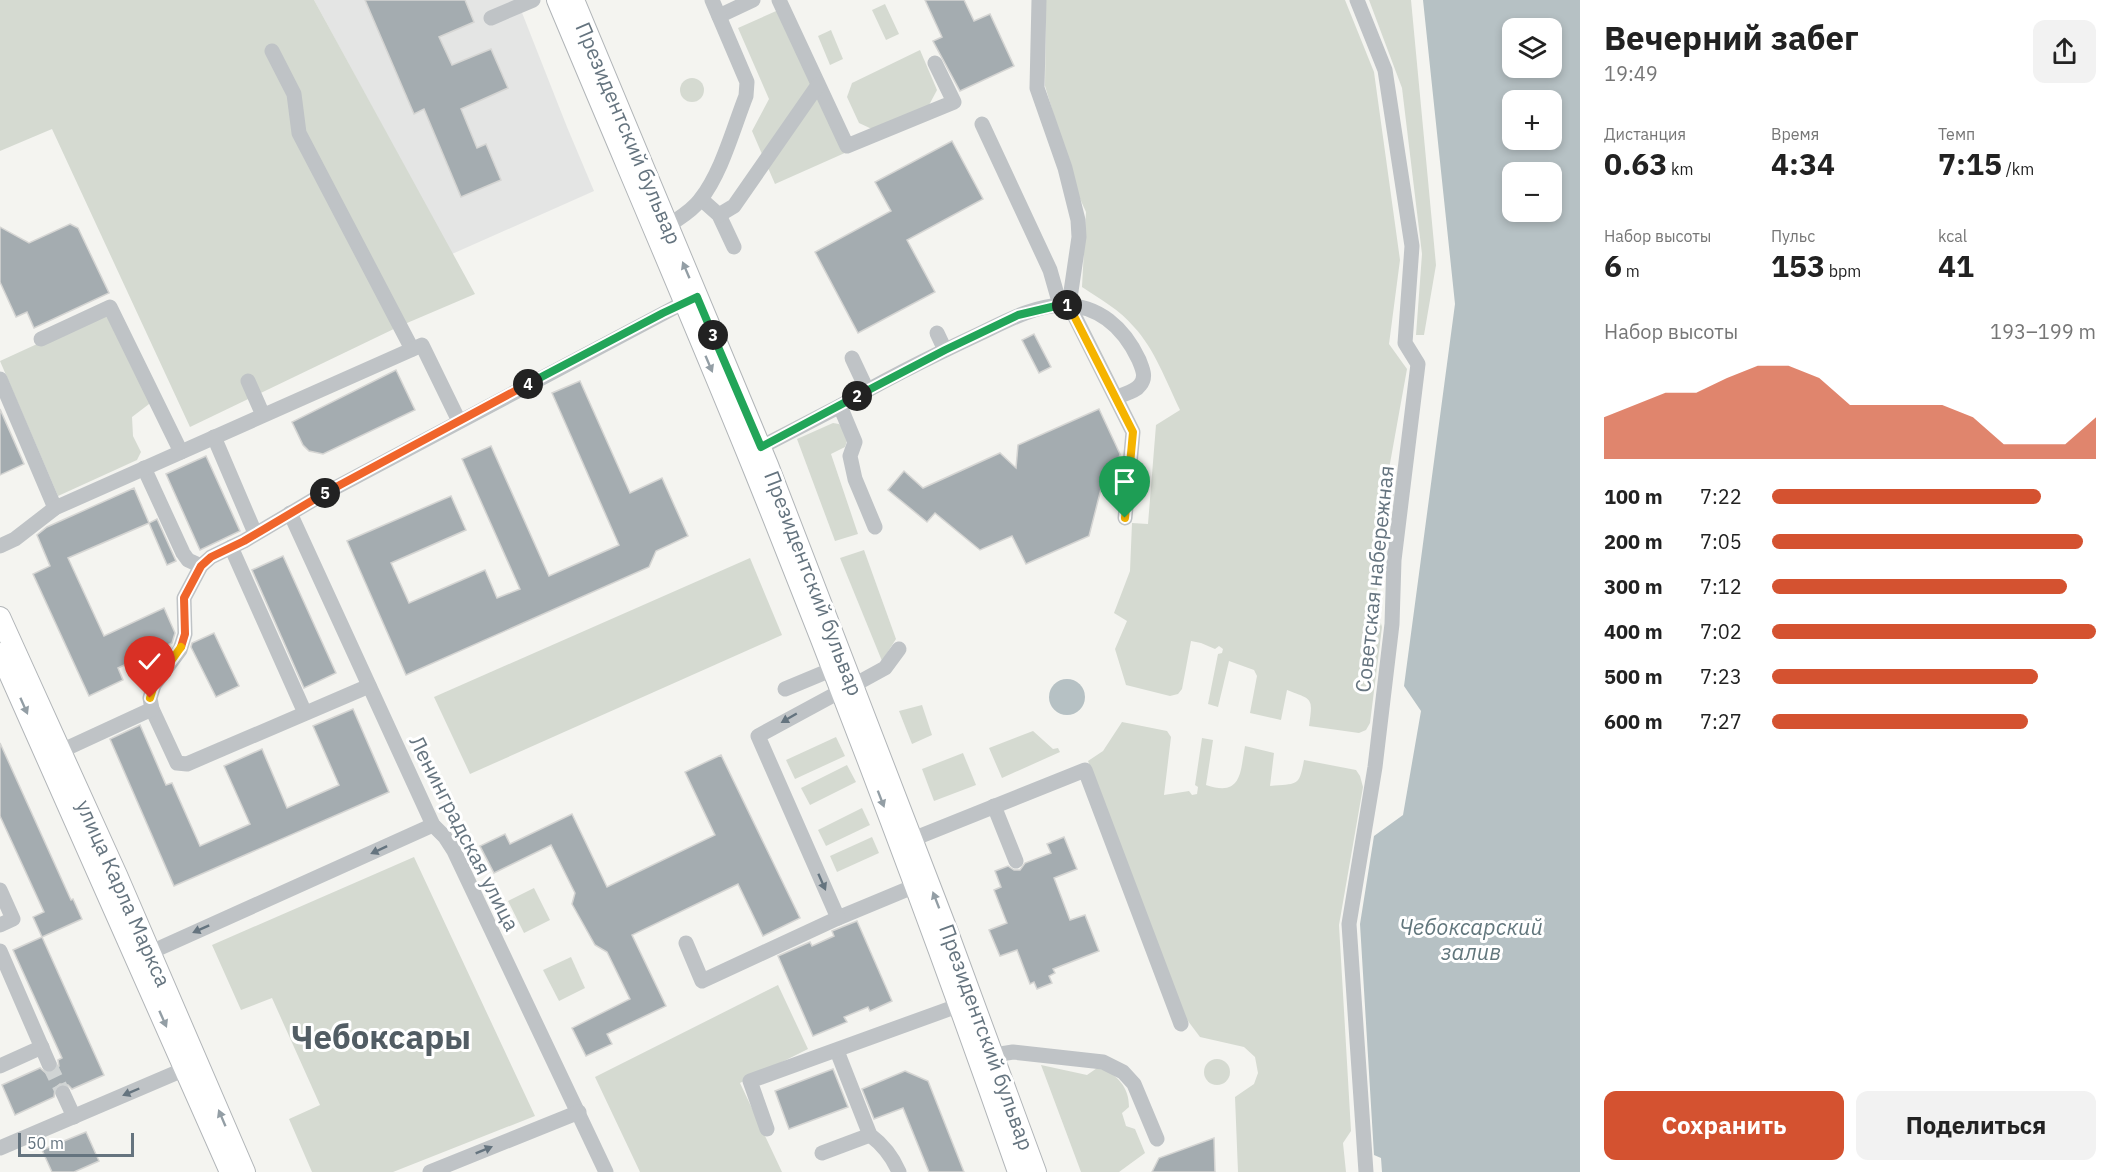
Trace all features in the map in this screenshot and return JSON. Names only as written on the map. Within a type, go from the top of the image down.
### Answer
[{"type":"main road","name":"Президентский бульвар","points":[[557,0],[661,229]]},
{"type":"main road","name":"Президентский бульвар","points":[[574,0],[661,229],[754,450],[967,1003],[986,1057],[1018,1172]]},
{"type":"main road","name":"Президентский бульвар","points":[[754,450],[833,669],[847,688]]},
{"type":"main road","name":"улица Карла Маркса","points":[[0,617],[151,952],[245,1172]]},
{"type":"main road","name":"улица Карла Маркса","points":[[0,653],[230,1172]]},
{"type":"main road","name":"Президентский бульвар","points":[[906,842],[915,886],[967,1003]]},
{"type":"main road","name":"Президентский бульвар","points":[[986,1057],[1036,1172]]},
{"type":"street","points":[[491,18],[532,0]]},
{"type":"street","points":[[661,229],[690,211],[701,199],[714,178],[746,96],[747,82],[712,0]]},
{"type":"street","points":[[719,16],[753,0]]},
{"type":"street","points":[[779,0],[847,146],[954,102],[935,63]]},
{"type":"street","points":[[1039,0],[1037,88],[1065,168],[1078,220],[1079,237],[1065,305]]},
{"type":"street","name":"Советская набережная","points":[[1357,0],[1385,70],[1412,246],[1405,343],[1418,364],[1394,560],[1392,624],[1375,767],[1349,924],[1366,1172]]},
{"type":"street","points":[[272,51],[294,94],[299,133],[412,349]]},
{"type":"street","points":[[719,215],[734,206],[818,85]]},
{"type":"street","points":[[982,124],[1065,305],[1133,432],[1125,518]]},
{"type":"street","points":[[701,199],[719,215],[734,248]]},
{"type":"street","points":[[369,686],[186,764],[177,763],[152,710],[150,698],[154,685],[180,650],[185,634],[184,598],[201,566],[211,557],[459,421],[690,300]]},
{"type":"street","points":[[754,450],[945,350],[1018,315],[1065,305],[1089,309],[1104,316],[1116,326],[1132,346],[1143,370],[1144,378],[1135,390],[1120,396]]},
{"type":"street","points":[[41,339],[110,307],[182,452]]},
{"type":"street","points":[[937,333],[945,350]]},
{"type":"street","points":[[0,546],[15,539],[55,508],[422,345],[459,421]]},
{"type":"street","points":[[852,358],[867,390]]},
{"type":"street","points":[[0,379],[55,508]]},
{"type":"street","points":[[248,381],[263,415]]},
{"type":"street","points":[[840,406],[855,442],[850,456],[855,479],[875,527]]},
{"type":"street","points":[[214,437],[255,533]]},
{"type":"street","points":[[144,468],[183,553],[188,560],[201,566]]},
{"type":"street","name":"Ленинградская улица","points":[[290,513],[433,825],[454,851],[606,1172]]},
{"type":"street","points":[[231,547],[305,713]]},
{"type":"street","points":[[838,918],[758,736],[885,668],[899,648]]},
{"type":"street","points":[[785,689],[833,669]]},
{"type":"street","points":[[61,751],[152,710]]},
{"type":"street","points":[[906,842],[1085,770],[1181,1024]]},
{"type":"street","points":[[994,806],[1016,861]]},
{"type":"street","points":[[151,952],[433,825]]},
{"type":"street","points":[[686,943],[702,981],[838,918],[915,886]]},
{"type":"street","points":[[0,890],[13,919],[0,925]]},
{"type":"street","points":[[0,951],[49,1064]]},
{"type":"street","points":[[767,1129],[750,1081],[967,1003]]},
{"type":"street","points":[[0,1066],[42,1047]]},
{"type":"street","points":[[837,1051],[870,1135],[877,1140],[896,1164],[899,1172]]},
{"type":"street","points":[[986,1057],[1012,1052],[1103,1062],[1123,1072],[1134,1084],[1157,1139]]},
{"type":"street","points":[[0,1148],[185,1069]]},
{"type":"street","points":[[63,1094],[74,1117]]},
{"type":"street","points":[[430,1172],[579,1112]]},
{"type":"street","points":[[822,1152],[870,1135]]},
{"type":"shaded area","points":[[0,0],[314,0],[475,294],[400,326],[190,427],[52,129],[0,151]]},
{"type":"shaded area","points":[[314,0],[517,0],[594,191],[452,254]]},
{"type":"shaded area","points":[[1046,0],[1345,0],[1374,72],[1400,260],[1389,344],[1407,369],[1387,480],[1394,493],[1375,602],[1382,627],[1370,723],[1366,730],[1359,733],[1309,726],[1311,705],[1309,701],[1287,690],[1281,720],[1250,713],[1257,676],[1254,670],[1229,661],[1218,707],[1208,704],[1218,654],[1222,653],[1223,649],[1219,646],[1215,649],[1191,641],[1182,689],[1178,694],[1170,696],[1126,685],[1115,649],[1127,621],[1114,613],[1130,571],[1132,523],[1148,524],[1156,425],[1180,410],[1160,366],[1141,335],[1116,310],[1082,287],[1086,212],[1077,192],[1045,86]]},
{"type":"shaded area","points":[[1369,0],[1411,0],[1436,265],[1424,335],[1416,335],[1422,254],[1402,88]]},
{"type":"shaded area","points":[[885,4],[899,34],[886,40],[872,10]]},
{"type":"shaded area","points":[[783,8],[847,152],[775,184],[752,131],[769,99],[738,28]]},
{"type":"shaded area","points":[[831,30],[843,59],[830,65],[818,36]]},
{"type":"shaded area","points":[[920,50],[937,90],[928,107],[874,130],[859,123],[847,97],[852,83]]},
{"type":"shaded area","points":[[692,78],[700,82],[704,90],[700,98],[692,102],[684,98],[680,90],[684,82]]},
{"type":"shaded area","points":[[109,311],[153,401],[132,417],[133,436],[141,452],[137,460],[58,496],[0,361]]},
{"type":"shaded area","points":[[833,423],[839,424],[849,435],[845,447],[831,454],[858,534],[835,541],[797,439]]},
{"type":"shaded area","points":[[864,550],[896,639],[882,661],[840,558]]},
{"type":"shaded area","points":[[750,558],[782,635],[470,774],[434,697]]},
{"type":"shaded area","points":[[922,705],[932,735],[912,744],[899,711]]},
{"type":"shaded area","points":[[1122,722],[1167,731],[1171,737],[1164,795],[1189,791],[1192,795],[1197,794],[1198,787],[1195,785],[1202,738],[1213,740],[1206,785],[1218,788],[1227,788],[1237,780],[1245,746],[1274,753],[1270,786],[1291,784],[1298,780],[1304,760],[1356,770],[1360,776],[1363,787],[1339,925],[1351,1131],[1343,1143],[1346,1172],[1238,1172],[1235,1097],[1254,1084],[1258,1073],[1255,1057],[1244,1047],[1200,1037],[1185,1017],[1088,761],[1103,751]]},
{"type":"shaded area","points":[[1033,731],[1053,749],[1058,748],[1060,752],[1002,778],[989,748]]},
{"type":"shaded area","points":[[836,737],[845,756],[795,779],[786,760]]},
{"type":"shaded area","points":[[963,753],[976,785],[934,801],[922,769]]},
{"type":"shaded area","points":[[847,765],[856,782],[810,805],[801,788]]},
{"type":"shaded area","points":[[862,808],[870,825],[826,846],[818,830]]},
{"type":"shaded area","points":[[872,837],[879,853],[837,872],[830,856]]},
{"type":"shaded area","points":[[414,857],[535,1116],[393,1172],[312,1172],[289,1119],[320,1105],[272,998],[241,1010],[212,945]]},
{"type":"shaded area","points":[[534,888],[550,920],[524,933],[508,901]]},
{"type":"shaded area","points":[[571,957],[585,988],[559,1001],[543,970]]},
{"type":"shaded area","points":[[778,985],[808,1049],[740,1083],[782,1172],[640,1172],[595,1077]]},
{"type":"shaded area","points":[[1217,1059],[1226,1063],[1230,1072],[1226,1081],[1217,1085],[1208,1081],[1204,1072],[1208,1063]]},
{"type":"shaded area","points":[[1041,1065],[1087,1075],[1100,1066],[1117,1078],[1127,1093],[1129,1107],[1122,1113],[1126,1126],[1135,1129],[1145,1153],[1119,1172],[1081,1172]]},
{"type":"water","name":"Чебоксарский залив","points":[[1423,0],[1580,0],[1580,1172],[1382,1172],[1381,1158],[1374,1155],[1360,924],[1374,836],[1403,815],[1421,711],[1404,686],[1455,304]]},
{"type":"water","points":[[1067,679],[1080,684],[1085,697],[1080,710],[1067,715],[1054,710],[1049,697],[1054,684]]},
{"type":"building","points":[[365,0],[465,0],[474,22],[439,37],[452,65],[491,49],[508,88],[461,109],[477,148],[486,144],[501,180],[461,197],[424,109],[414,114]]},
{"type":"building","points":[[925,0],[964,0],[974,21],[990,14],[1014,66],[960,91],[933,41],[942,37]]},
{"type":"building","points":[[952,141],[983,199],[907,240],[935,292],[858,333],[815,252],[891,211],[875,182]]},
{"type":"building","points":[[70,224],[78,228],[109,293],[34,328],[27,312],[16,317],[0,282],[0,227],[29,243]]},
{"type":"building","points":[[1034,334],[1051,367],[1039,373],[1022,340]]},
{"type":"building","points":[[396,370],[415,410],[323,454],[309,451],[303,445],[292,422]]},
{"type":"building","points":[[580,381],[630,493],[662,478],[688,536],[656,551],[649,567],[406,675],[347,541],[451,496],[466,530],[391,563],[409,603],[485,570],[497,598],[520,589],[462,459],[491,446],[549,576],[619,545],[552,393]]},
{"type":"building","points":[[0,409],[24,464],[0,475]]},
{"type":"building","points":[[1099,409],[1120,454],[1112,488],[1102,485],[1089,536],[1026,564],[1012,536],[980,550],[935,513],[927,522],[888,490],[904,471],[923,488],[1000,453],[1016,468],[1018,445]]},
{"type":"building","points":[[206,456],[240,531],[200,550],[166,474]]},
{"type":"building","points":[[134,488],[149,523],[68,558],[104,636],[164,608],[175,633],[172,643],[118,668],[123,680],[89,696],[33,574],[50,566],[37,535],[47,527]]},
{"type":"building","points":[[157,519],[176,561],[167,565],[149,523]]},
{"type":"building","points":[[283,556],[336,673],[304,688],[252,570]]},
{"type":"building","points":[[214,633],[239,686],[216,697],[191,647],[192,643]]},
{"type":"building","points":[[353,709],[389,792],[174,886],[110,739],[140,725],[166,785],[172,783],[200,846],[250,824],[224,766],[262,749],[287,808],[339,785],[313,726]]},
{"type":"building","points":[[0,743],[71,900],[73,899],[82,919],[42,937],[33,917],[44,912],[0,816]]},
{"type":"building","points":[[721,755],[800,918],[763,936],[738,884],[632,935],[666,1006],[607,1034],[612,1044],[586,1056],[572,1028],[630,999],[607,952],[595,945],[572,904],[575,893],[551,845],[494,873],[480,846],[505,834],[510,844],[572,814],[607,887],[715,835],[685,772]]},
{"type":"building","points":[[1064,837],[1077,869],[1054,878],[1070,920],[1085,915],[1099,951],[1053,969],[1055,973],[1049,976],[1052,983],[1037,989],[1034,982],[1030,984],[1017,950],[1000,956],[989,930],[1007,923],[994,890],[1001,887],[995,871],[1008,866],[1014,870],[1020,870],[1025,863],[1051,853],[1047,844]]},
{"type":"building","points":[[857,921],[892,1001],[870,1011],[868,1007],[844,1017],[847,1022],[813,1036],[778,956],[810,942],[812,946],[834,936],[832,931]]},
{"type":"building","points":[[42,937],[104,1075],[72,1089],[68,1085],[60,1084],[55,1088],[54,1097],[15,1115],[2,1085],[40,1068],[47,1074],[53,1073],[59,1066],[58,1060],[62,1058],[13,950]]},
{"type":"building","points":[[833,1069],[848,1107],[789,1129],[775,1091]]},
{"type":"building","points":[[905,1071],[928,1081],[964,1172],[929,1172],[903,1108],[874,1119],[862,1089]]},
{"type":"building","points":[[86,1132],[99,1161],[74,1172],[52,1172],[42,1150]]},
{"type":"building","points":[[1214,1138],[1215,1172],[1152,1172],[1159,1158]]},
{"type":"tunnel","points":[[49,1064],[63,1093]]},
{"type":"district","name":"Чебоксары","points":[[381,1036]]},
{"type":"route","points":[[150,698],[154,685],[180,650],[185,634],[184,598],[201,566],[211,557],[244,541],[290,513],[459,421],[697,297],[761,447],[867,390],[1018,315],[1060,305],[1069,306],[1133,432],[1125,518]]}]
